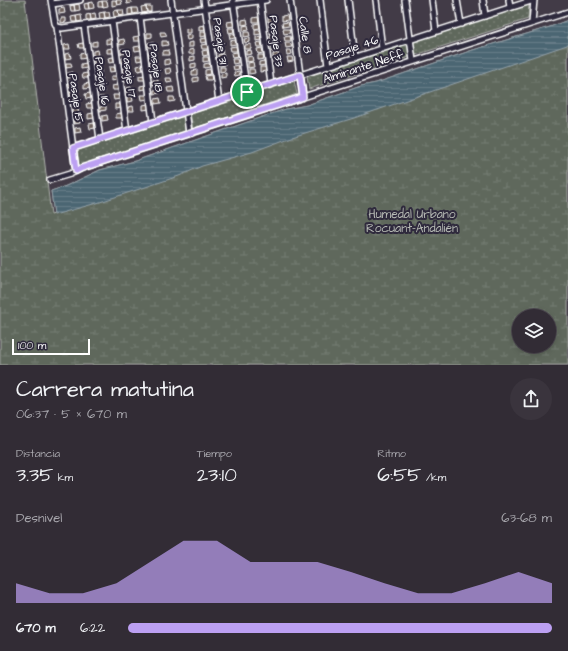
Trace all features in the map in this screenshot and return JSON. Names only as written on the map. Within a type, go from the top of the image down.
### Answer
[{"type":"street","points":[[52,2],[80,0]]},
{"type":"street","points":[[171,0],[189,134]]},
{"type":"street","name":"Pasaje 31","points":[[204,0],[219,101]]},
{"type":"street","points":[[57,27],[60,28],[173,13],[233,2],[262,0]]},
{"type":"street","name":"Pasaje 33","points":[[262,0],[271,84]]},
{"type":"street","name":"Calle 8","points":[[290,0],[303,97]]},
{"type":"street","points":[[320,0],[328,66]]},
{"type":"street","points":[[348,0],[355,58]]},
{"type":"street","points":[[376,0],[382,49]]},
{"type":"street","points":[[405,0],[413,61]]},
{"type":"street","points":[[432,0],[436,32]]},
{"type":"street","points":[[457,0],[461,24]]},
{"type":"street","points":[[483,0],[485,16]]},
{"type":"street","points":[[509,0],[510,8]]},
{"type":"street","points":[[532,23],[534,0]]},
{"type":"street","name":"Pasaje 46","points":[[73,148],[534,0]]},
{"type":"street","name":"Pasaje 15","points":[[52,2],[57,27],[76,171]]},
{"type":"street","points":[[233,2],[247,92]]},
{"type":"street","name":"Almirante Neff","points":[[50,180],[82,168],[568,12]]},
{"type":"street","name":"Pasaje 18","points":[[140,17],[153,122]]},
{"type":"street","name":"Pasaje 17","points":[[112,21],[127,131]]},
{"type":"street","name":"Pasaje 16","points":[[84,25],[100,139]]},
{"type":"green space","name":"Humedal Urbano Rocuant-Andalién","points":[[0,0],[25,0],[51,215],[54,214],[51,191],[66,186],[100,170],[135,161],[286,109],[307,105],[361,86],[376,83],[568,20],[568,365],[0,365]]},
{"type":"green space","points":[[529,3],[528,19],[309,89],[307,76]]},
{"type":"green space","points":[[294,80],[297,94],[193,129],[190,113]]},
{"type":"green space","points":[[184,115],[185,133],[78,167],[77,150]]},
{"type":"water","points":[[568,20],[567,45],[354,118],[292,137],[252,152],[202,166],[179,176],[97,203],[54,215],[51,191],[66,186],[100,170],[135,161],[286,109],[307,105],[361,86],[376,83]]},
{"type":"building","points":[[112,0],[116,0],[117,5],[112,6]]},
{"type":"building","points":[[116,0],[121,0],[122,4],[117,5]]},
{"type":"building","points":[[126,0],[131,0],[131,3],[127,4]]},
{"type":"building","points":[[102,1],[107,1],[108,6],[103,7]]},
{"type":"building","points":[[102,1],[103,7],[98,7],[98,2]]},
{"type":"building","points":[[93,2],[94,8],[89,9],[88,3]]},
{"type":"building","points":[[88,3],[89,9],[85,9],[84,4]]},
{"type":"building","points":[[79,4],[80,10],[75,11],[74,5]]},
{"type":"building","points":[[74,5],[75,11],[71,11],[70,6]]},
{"type":"building","points":[[146,6],[147,12],[142,13],[141,7]]},
{"type":"building","points":[[146,6],[151,6],[151,12],[147,12]]},
{"type":"building","points":[[64,8],[65,13],[59,14],[59,9]]},
{"type":"building","points":[[132,8],[133,14],[128,15],[128,9]]},
{"type":"building","points":[[132,8],[137,8],[138,13],[133,14]]},
{"type":"building","points":[[118,10],[119,16],[114,17],[113,11]]},
{"type":"building","points":[[118,10],[123,10],[124,15],[119,16]]},
{"type":"building","points":[[104,12],[109,12],[110,17],[105,18]]},
{"type":"building","points":[[104,12],[105,18],[100,19],[99,13]]},
{"type":"building","points":[[95,13],[96,19],[91,20],[90,14]]},
{"type":"building","points":[[90,14],[91,20],[86,20],[86,15]]},
{"type":"building","points":[[81,15],[82,21],[77,22],[76,16]]},
{"type":"building","points":[[287,15],[288,20],[282,21],[282,16]]},
{"type":"building","points":[[76,16],[77,22],[72,22],[71,17]]},
{"type":"building","points":[[273,16],[274,21],[268,22],[268,17]]},
{"type":"building","points":[[258,17],[259,22],[253,22],[253,18]]},
{"type":"building","points":[[61,18],[66,18],[66,22],[61,23]]},
{"type":"building","points":[[247,19],[248,24],[242,25],[242,20]]},
{"type":"building","points":[[233,21],[234,26],[228,27],[227,22]]},
{"type":"building","points":[[274,22],[275,27],[269,27],[269,23]]},
{"type":"building","points":[[288,22],[289,26],[283,27],[282,23]]},
{"type":"building","points":[[259,23],[260,28],[254,29],[254,24]]},
{"type":"building","points":[[214,24],[219,24],[220,28],[214,29]]},
{"type":"building","points":[[204,25],[205,30],[199,31],[199,26]]},
{"type":"building","points":[[248,25],[249,30],[243,31],[243,26]]},
{"type":"building","points":[[191,28],[191,33],[186,33],[186,29]]},
{"type":"building","points":[[228,28],[233,28],[234,32],[229,33]]},
{"type":"building","points":[[275,28],[275,33],[270,34],[270,29]]},
{"type":"building","points":[[220,29],[220,34],[215,35],[215,30]]},
{"type":"building","points":[[283,29],[289,29],[290,33],[284,34]]},
{"type":"building","points":[[255,30],[260,30],[261,34],[255,35]]},
{"type":"building","points":[[160,32],[165,32],[167,36],[161,37]]},
{"type":"building","points":[[200,32],[205,32],[206,36],[200,37]]},
{"type":"building","points":[[244,32],[249,32],[250,36],[244,37]]},
{"type":"building","points":[[147,33],[152,33],[152,37],[147,38]]},
{"type":"building","points":[[229,34],[234,34],[235,38],[230,39]]},
{"type":"building","points":[[192,35],[192,39],[187,40],[186,36]]},
{"type":"building","points":[[270,35],[276,35],[276,39],[270,40]]},
{"type":"building","points":[[139,36],[140,41],[134,41],[133,37]]},
{"type":"building","points":[[216,36],[221,36],[221,40],[216,41]]},
{"type":"building","points":[[261,36],[262,40],[256,41],[256,37]]},
{"type":"building","points":[[290,36],[291,41],[285,41],[284,37]]},
{"type":"building","points":[[206,38],[207,42],[201,43],[200,39]]},
{"type":"building","points":[[250,38],[250,42],[245,43],[244,39]]},
{"type":"building","points":[[106,39],[111,39],[112,43],[106,44]]},
{"type":"building","points":[[124,39],[125,44],[119,45],[119,40]]},
{"type":"building","points":[[235,40],[236,44],[230,45],[230,41]]},
{"type":"building","points":[[97,41],[97,46],[92,46],[92,42]]},
{"type":"building","points":[[162,41],[167,41],[168,45],[162,46]]},
{"type":"building","points":[[271,41],[276,41],[277,45],[271,46]]},
{"type":"building","points":[[153,42],[154,47],[148,47],[148,43]]},
{"type":"building","points":[[193,42],[193,47],[188,47],[188,43]]},
{"type":"building","points":[[221,42],[222,47],[216,47],[216,43]]},
{"type":"building","points":[[261,42],[262,47],[257,47],[256,43]]},
{"type":"building","points":[[83,43],[84,48],[79,48],[78,44]]},
{"type":"building","points":[[285,43],[290,43],[292,47],[286,48]]},
{"type":"building","points":[[69,44],[70,49],[64,49],[64,45]]},
{"type":"building","points":[[207,44],[208,49],[202,49],[201,45]]},
{"type":"building","points":[[251,44],[251,49],[245,49],[245,45]]},
{"type":"building","points":[[140,46],[141,50],[135,51],[134,47]]},
{"type":"building","points":[[236,46],[237,51],[231,51],[230,47]]},
{"type":"building","points":[[272,47],[277,47],[278,51],[272,52]]},
{"type":"building","points":[[112,48],[113,53],[107,53],[107,49]]},
{"type":"building","points":[[222,48],[223,53],[217,53],[217,49]]},
{"type":"building","points":[[262,48],[263,53],[258,54],[257,49]]},
{"type":"building","points":[[121,49],[126,49],[127,53],[121,54]]},
{"type":"building","points":[[194,49],[194,54],[189,54],[189,50]]},
{"type":"building","points":[[98,50],[99,55],[93,56],[93,51]]},
{"type":"building","points":[[168,50],[169,55],[163,55],[163,51]]},
{"type":"building","points":[[207,50],[208,55],[203,56],[202,51]]},
{"type":"building","points":[[251,50],[252,54],[246,55],[246,51]]},
{"type":"building","points":[[286,50],[291,50],[292,54],[287,55]]},
{"type":"building","points":[[154,51],[155,56],[149,57],[149,52]]},
{"type":"building","points":[[237,52],[238,57],[232,58],[231,53]]},
{"type":"building","points":[[70,53],[71,58],[65,59],[65,54]]},
{"type":"building","points":[[85,53],[86,58],[80,59],[80,54]]},
{"type":"building","points":[[278,53],[279,57],[273,58],[273,54]]},
{"type":"building","points":[[223,54],[224,59],[218,59],[218,55]]},
{"type":"building","points":[[258,55],[263,55],[264,59],[258,60]]},
{"type":"building","points":[[136,56],[141,56],[142,60],[137,61]]},
{"type":"building","points":[[195,56],[195,60],[190,61],[190,57]]},
{"type":"building","points":[[252,56],[253,61],[247,62],[247,57]]},
{"type":"building","points":[[113,57],[115,62],[109,63],[108,58]]},
{"type":"building","points":[[203,57],[208,57],[209,61],[203,62]]},
{"type":"building","points":[[287,57],[292,57],[293,61],[288,62]]},
{"type":"building","points":[[122,58],[127,58],[128,62],[122,63]]},
{"type":"building","points":[[169,59],[170,64],[164,65],[164,60]]},
{"type":"building","points":[[232,59],[237,59],[238,63],[233,64]]},
{"type":"building","points":[[279,59],[279,64],[274,64],[274,60]]},
{"type":"building","points":[[94,60],[99,60],[100,64],[94,65]]},
{"type":"building","points":[[224,60],[225,65],[219,66],[219,61]]},
{"type":"building","points":[[150,61],[156,61],[156,65],[150,66]]},
{"type":"building","points":[[264,61],[265,65],[259,66],[259,62]]},
{"type":"building","points":[[253,62],[254,67],[248,68],[248,63]]},
{"type":"building","points":[[66,63],[71,63],[72,67],[66,68]]},
{"type":"building","points":[[86,63],[87,68],[81,69],[81,64]]},
{"type":"building","points":[[196,63],[196,67],[191,68],[191,64]]},
{"type":"building","points":[[209,63],[210,67],[204,68],[204,64]]},
{"type":"building","points":[[142,65],[143,70],[138,71],[137,66]]},
{"type":"building","points":[[238,65],[239,69],[234,70],[233,66]]},
{"type":"building","points":[[109,67],[114,67],[116,71],[110,72]]},
{"type":"building","points":[[220,67],[225,67],[225,71],[220,72]]},
{"type":"building","points":[[260,67],[265,67],[266,71],[260,72]]},
{"type":"building","points":[[123,68],[128,68],[129,72],[123,73]]},
{"type":"building","points":[[170,68],[171,73],[166,74],[165,69]]},
{"type":"building","points":[[101,69],[101,73],[95,74],[95,70]]},
{"type":"building","points":[[210,69],[211,74],[205,75],[205,70]]},
{"type":"building","points":[[249,69],[254,69],[255,73],[249,74]]},
{"type":"building","points":[[157,70],[157,75],[151,76],[151,71]]},
{"type":"building","points":[[197,70],[197,75],[192,75],[192,71]]},
{"type":"building","points":[[239,71],[240,75],[235,76],[234,72]]},
{"type":"building","points":[[73,72],[73,77],[68,78],[68,73]]},
{"type":"building","points":[[87,73],[88,78],[83,78],[82,74]]},
{"type":"building","points":[[226,73],[226,77],[221,78],[221,74]]},
{"type":"building","points":[[144,75],[145,80],[139,80],[139,76]]},
{"type":"building","points":[[211,75],[212,80],[206,80],[205,76]]},
{"type":"building","points":[[111,76],[116,76],[117,80],[111,81]]},
{"type":"building","points":[[129,77],[130,82],[124,82],[124,78]]},
{"type":"building","points":[[198,77],[198,81],[193,82],[193,78]]},
{"type":"building","points":[[102,78],[102,83],[97,83],[97,79]]},
{"type":"building","points":[[166,78],[171,78],[172,82],[167,83]]},
{"type":"building","points":[[153,80],[158,80],[158,84],[153,85]]},
{"type":"building","points":[[74,81],[75,86],[69,87],[69,82]]},
{"type":"building","points":[[89,83],[90,88],[84,89],[84,84]]},
{"type":"building","points":[[117,85],[118,90],[113,90],[112,86]]},
{"type":"building","points":[[145,85],[146,89],[140,90],[140,86]]},
{"type":"building","points":[[103,87],[104,92],[98,93],[98,88]]},
{"type":"building","points":[[131,87],[132,92],[126,92],[126,88]]},
{"type":"building","points":[[173,87],[174,92],[168,92],[167,88]]},
{"type":"building","points":[[159,89],[160,93],[154,94],[154,90]]},
{"type":"building","points":[[70,91],[75,91],[76,95],[70,96]]},
{"type":"building","points":[[90,93],[91,98],[86,99],[85,94]]},
{"type":"building","points":[[113,95],[118,95],[120,99],[114,100]]},
{"type":"building","points":[[141,95],[147,95],[148,99],[142,100]]},
{"type":"building","points":[[132,96],[133,101],[127,102],[127,97]]},
{"type":"building","points":[[99,97],[104,97],[105,101],[99,102]]},
{"type":"building","points":[[169,97],[174,97],[175,101],[169,102]]},
{"type":"building","points":[[160,98],[161,103],[155,104],[155,99]]},
{"type":"building","points":[[77,100],[77,104],[72,105],[72,101]]},
{"type":"building","points":[[92,103],[93,108],[87,108],[86,104]]},
{"type":"building","points":[[115,104],[120,104],[121,108],[115,109]]},
{"type":"building","points":[[148,104],[149,109],[143,110],[143,105]]},
{"type":"building","points":[[106,106],[106,110],[100,111],[100,107]]},
{"type":"building","points":[[133,106],[134,111],[128,111],[128,107]]},
{"type":"building","points":[[78,109],[79,114],[73,114],[73,110]]},
{"type":"building","points":[[93,113],[94,118],[88,119],[88,114]]},
{"type":"building","points":[[121,113],[122,118],[116,118],[116,114]]},
{"type":"building","points":[[107,115],[108,120],[102,121],[102,116]]},
{"type":"building","points":[[79,118],[80,123],[74,124],[74,119]]},
{"type":"building","points":[[94,123],[95,128],[90,129],[89,124]]},
{"type":"building","points":[[80,127],[81,132],[75,133],[75,128]]},
{"type":"route","points":[[300,75],[303,97],[76,171],[73,148],[247,92],[300,75]]}]
